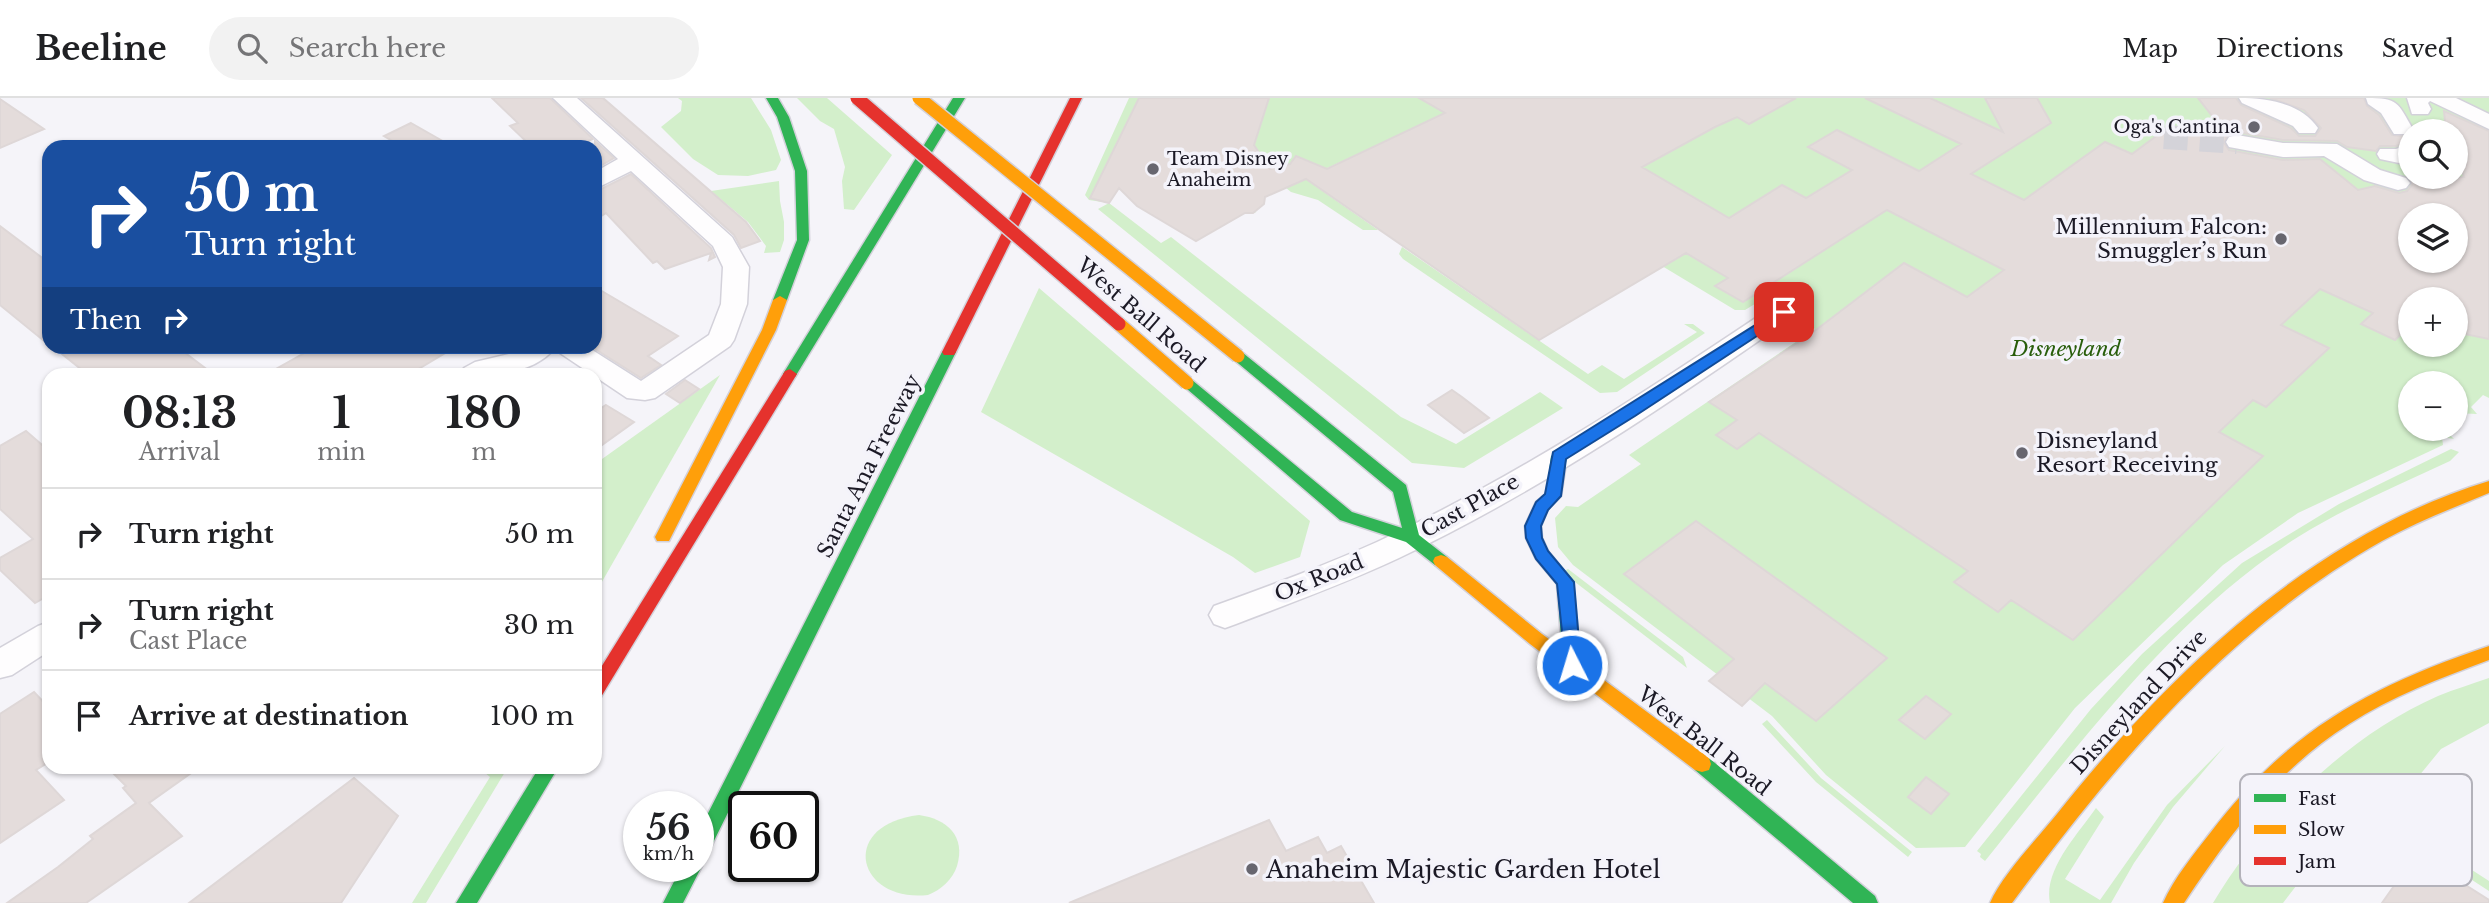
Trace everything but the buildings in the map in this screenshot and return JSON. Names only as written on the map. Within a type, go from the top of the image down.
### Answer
[{"type":"main road","points":[[657,549],[769,330],[803,240],[801,171],[783,117],[772,98]]},
{"type":"main road","name":"West Ball Road","points":[[857,98],[1187,383],[1346,516],[1412,538],[1709,769],[1868,903]]},
{"type":"main road","name":"West Ball Road","points":[[919,98],[1400,489],[1412,538]]},
{"type":"main road","points":[[602,681],[959,98]]},
{"type":"main road","name":"Santa Ana Freeway","points":[[714,821],[1076,98]]},
{"type":"main road","points":[[1559,456],[1553,496],[1542,506],[1533,526],[1534,538],[1542,555],[1565,582],[1572,665]]},
{"type":"main road","name":"Disneyland Drive","points":[[2000,903],[2071,807],[2131,736],[2233,634],[2299,585],[2371,540],[2414,518],[2489,487]]},
{"type":"main road","points":[[602,656],[626,609]]},
{"type":"main road","points":[[2269,774],[2305,740],[2336,718],[2439,668],[2489,653]]},
{"type":"main road","points":[[466,903],[544,774]]},
{"type":"main road","points":[[2173,903],[2212,840],[2240,806]]},
{"type":"main road","points":[[673,903],[684,882]]},
{"type":"street","points":[[564,98],[723,242],[736,267],[734,304],[721,340],[641,392],[602,368]]},
{"type":"street","points":[[2250,98],[2301,121],[2316,137],[2372,175],[2398,183]]},
{"type":"street","points":[[2378,98],[2376,99],[2390,109],[2418,115],[2489,122]]},
{"type":"street","points":[[2237,142],[2283,150],[2316,137],[2392,153]]},
{"type":"street","points":[[602,177],[634,160]]},
{"type":"street","name":"Cast Place","points":[[1412,538],[1559,456],[1741,341],[1774,337],[1785,312]]},
{"type":"street","points":[[486,363],[521,360],[530,354]]},
{"type":"street","points":[[579,354],[602,368]]},
{"type":"street","name":"Ox Road","points":[[1225,615],[1353,566],[1412,538]]},
{"type":"street","points":[[0,665],[42,639]]},
{"type":"green space","points":[[678,98],[751,98],[771,130],[781,160],[776,170],[748,176],[718,175],[693,159],[661,127],[681,111],[682,101]]},
{"type":"green space","points":[[797,98],[827,98],[892,155],[854,210],[844,209],[842,181],[845,167],[834,129],[820,121]]},
{"type":"green space","name":"Disneyland","points":[[1129,98],[2489,98],[2489,398],[2483,395],[2471,407],[2477,414],[2468,414],[2468,371],[2398,371],[2398,441],[2442,441],[2443,445],[2298,513],[2223,565],[2075,708],[1965,847],[1916,848],[1826,775],[1772,716],[1573,565],[1558,547],[1555,518],[1566,506],[1578,507],[1641,464],[1629,455],[1815,329],[1763,299],[1745,310],[1735,310],[1425,123],[1323,170],[1297,157],[1290,164],[1265,163],[1266,193],[1270,195],[1265,197],[1255,213],[1231,212],[1233,220],[1196,241],[1137,206],[1123,188],[1118,188],[1109,203],[1089,200],[1085,195]]},
{"type":"green space","points":[[1304,178],[1378,230],[1363,230],[1318,200],[1291,192],[1285,187]]},
{"type":"green space","points":[[779,181],[784,240],[780,252],[764,253],[766,246],[748,222],[711,191]]},
{"type":"green space","points":[[1109,203],[1161,243],[1171,237],[1401,417],[1456,444],[1540,392],[1563,408],[1464,468],[1412,463],[1098,209]]},
{"type":"green space","points":[[1402,247],[1588,374],[1602,365],[1624,379],[1697,332],[1684,324],[1693,324],[1705,333],[1617,392],[1600,393],[1403,259],[1399,254]]},
{"type":"green space","points":[[1039,288],[1310,521],[1300,557],[1255,573],[1233,557],[981,412]]},
{"type":"green space","points":[[720,375],[602,582],[602,459]]},
{"type":"green space","points":[[2451,449],[2459,452],[2450,461],[2316,526],[2253,568],[2210,604],[2129,686],[1985,861],[1980,857],[1981,854],[1977,851],[2091,709],[2142,654],[2242,563],[2339,504]]},
{"type":"green space","points":[[1568,569],[1683,657],[1687,668],[1562,572]]},
{"type":"green space","points":[[2489,678],[2489,723],[2441,749],[2421,774],[2320,774],[2372,733],[2438,696]]},
{"type":"green space","points":[[1767,720],[1821,778],[1912,852],[1908,857],[1816,782],[1762,724]]},
{"type":"green space","points":[[2225,746],[2173,807],[2134,863],[2111,903],[2050,903],[2049,891],[2057,865],[2096,808],[2104,817],[2065,879],[2100,900],[2167,805]]},
{"type":"green space","points":[[486,774],[504,774],[426,903],[412,903],[490,777]]},
{"type":"green space","points":[[919,815],[946,825],[959,846],[953,875],[946,884],[928,895],[904,894],[885,887],[872,876],[866,862],[867,847],[876,833],[893,822]]},
{"type":"green space","points":[[2240,863],[2240,886],[2296,886],[2283,903],[2213,903]]},
{"type":"green space","points":[[2472,870],[2489,881],[2489,891],[2472,880]]},
{"type":"tunnel","points":[[2164,137],[2237,142]]},
{"type":"traffic: fast","points":[[772,98],[783,117],[801,171],[803,240],[780,300]]},
{"type":"traffic: fast","points":[[790,374],[959,98]]},
{"type":"traffic: fast","points":[[714,821],[949,352]]},
{"type":"traffic: fast","points":[[1238,356],[1400,489],[1412,538]]},
{"type":"traffic: fast","points":[[1187,383],[1346,516],[1412,538],[1441,561]]},
{"type":"traffic: fast","points":[[1559,456],[1553,496],[1542,506],[1533,526],[1534,538],[1542,555],[1565,582],[1572,665]]},
{"type":"traffic: fast","points":[[1702,764],[1868,903]]},
{"type":"traffic: fast","points":[[466,903],[545,774]]},
{"type":"traffic: fast","points":[[673,903],[684,882]]},
{"type":"traffic: slow","points":[[919,98],[1238,356]]},
{"type":"traffic: slow","points":[[663,537],[769,330],[780,300]]},
{"type":"traffic: slow","points":[[1119,324],[1187,383]]},
{"type":"traffic: slow","points":[[2000,903],[2039,850],[2123,749],[2214,655],[2316,574],[2373,539],[2489,487]]},
{"type":"traffic: slow","points":[[1441,561],[1536,639],[1702,764]]},
{"type":"traffic: slow","points":[[2272,774],[2305,745],[2343,718],[2385,694],[2489,653]]},
{"type":"traffic: slow","points":[[2173,903],[2205,854],[2240,809]]},
{"type":"traffic: jam","points":[[857,98],[1119,324]]},
{"type":"traffic: jam","points":[[949,352],[1076,98]]},
{"type":"traffic: jam","points":[[602,681],[790,374]]},
{"type":"place","name":"Oga's Cantina","points":[[2254,127]]},
{"type":"place","name":"Team Disney Anaheim","points":[[1153,169]]},
{"type":"place","name":"Millennium Falcon: Smuggler’s Run","points":[[2281,239]]},
{"type":"place","name":"Disneyland Resort Receiving","points":[[2022,453]]},
{"type":"place","name":"Anaheim Majestic Garden Hotel","points":[[1252,869]]},
{"type":"route","points":[[1572,665],[1565,582],[1542,555],[1534,538],[1533,526],[1542,506],[1553,496],[1559,456],[1784,312]]}]
